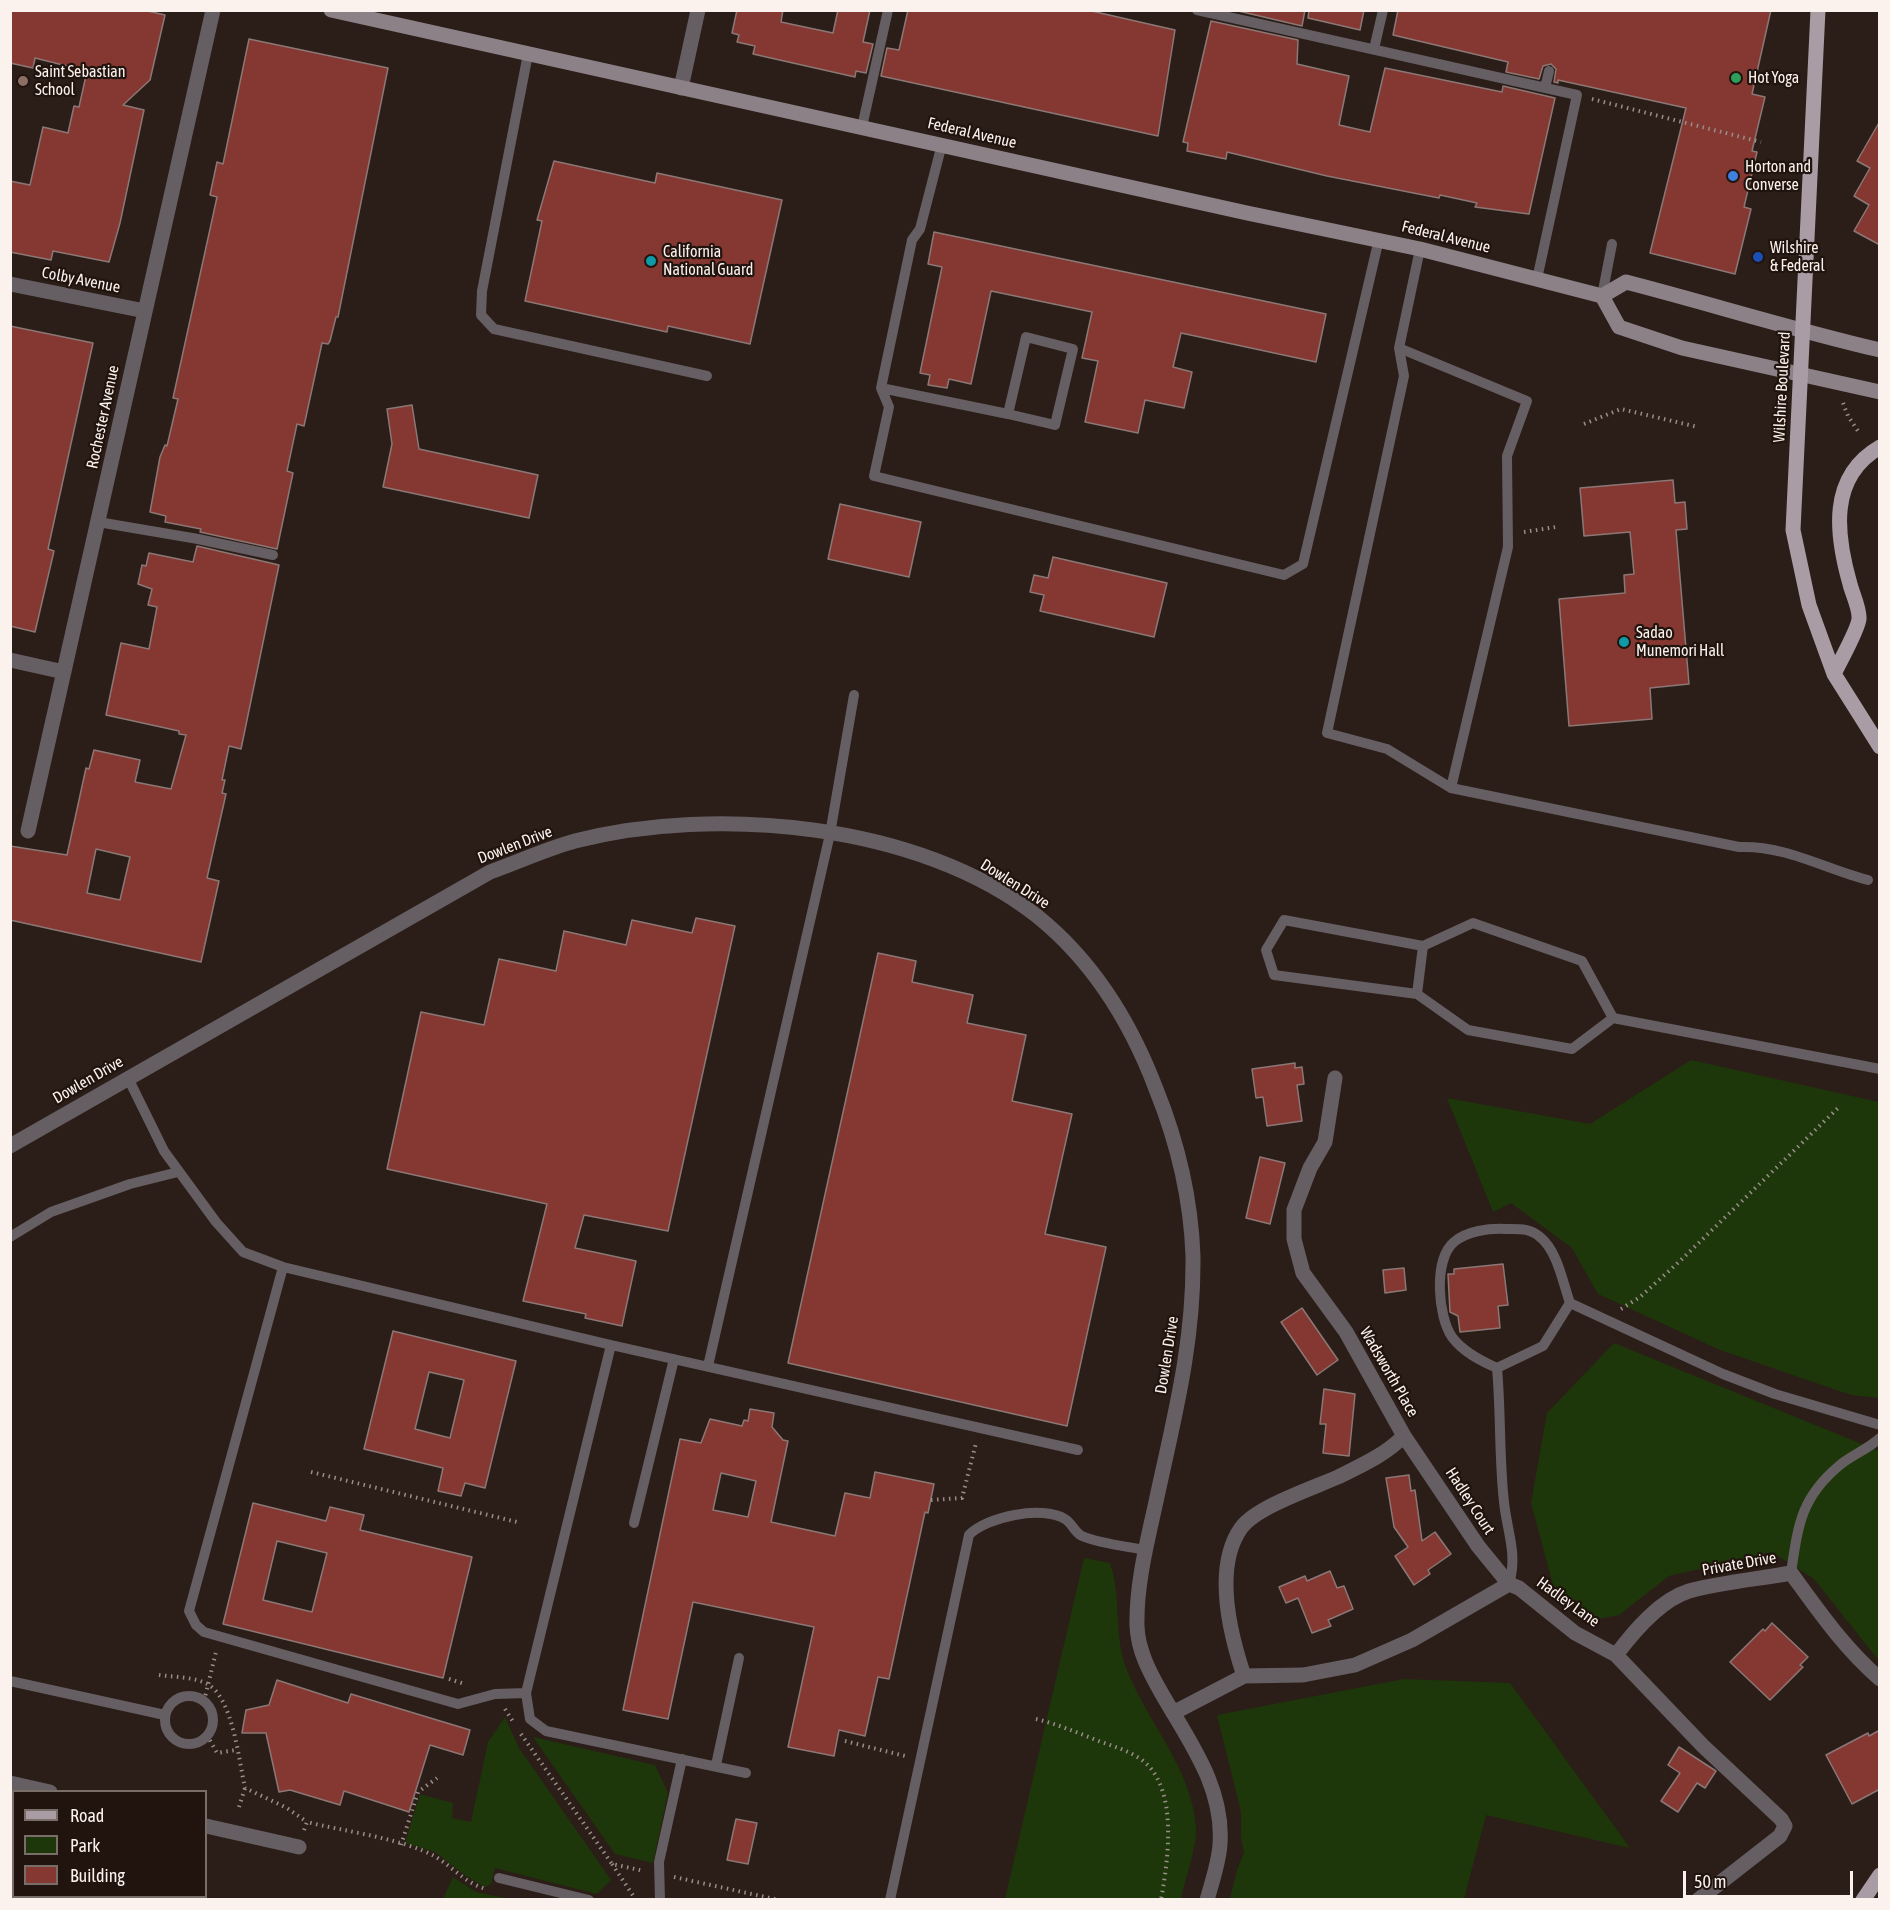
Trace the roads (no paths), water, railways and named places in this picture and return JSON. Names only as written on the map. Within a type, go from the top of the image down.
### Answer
[{"type":"main road","name":"Wilshire Boulevard","points":[[1818,10],[1793,530],[1809,605],[1834,674],[1880,747]]},
{"type":"main road","points":[[1834,674],[1859,619],[1837,523],[1841,498],[1857,467],[1880,447]]},
{"type":"main road","points":[[1863,1899],[1880,1875]]},
{"type":"street","name":"Rochester Avenue","points":[[28,831],[213,10]]},
{"type":"street","name":"Federal Avenue","points":[[332,10],[1247,213],[1379,239],[1602,296]]},
{"type":"street","points":[[681,88],[698,10]]},
{"type":"street","points":[[1880,350],[1803,333],[1626,282],[1602,296],[1619,327],[1682,348],[1880,392]]},
{"type":"street","name":"Colby Avenue","points":[[10,284],[145,311]]},
{"type":"street","points":[[10,660],[64,672]]},
{"type":"street","name":"Dowlen Drive","points":[[10,1146],[490,872],[573,842],[645,828],[732,822],[830,834],[904,850],[949,866],[991,886],[1037,916],[1079,956],[1115,1002],[1145,1059],[1163,1107],[1183,1178],[1192,1249],[1193,1300],[1187,1360],[1146,1550],[1138,1599],[1137,1631],[1143,1659],[1205,1766],[1217,1802],[1220,1844],[1207,1899]]},
{"type":"street","name":"Wadsworth Place","points":[[1244,1676],[1226,1610],[1229,1555],[1242,1528],[1261,1512],[1381,1456],[1404,1436],[1362,1358],[1303,1273],[1294,1239],[1294,1210],[1310,1168],[1325,1142],[1335,1078]]},
{"type":"street","name":"Hadley Court","points":[[1404,1436],[1478,1546],[1509,1584]]},
{"type":"street","name":"Private Drive","points":[[1616,1655],[1630,1636],[1658,1609],[1688,1591],[1791,1573],[1832,1629],[1862,1663],[1880,1679]]},
{"type":"street","name":"Hadley Lane","points":[[1173,1713],[1244,1676],[1303,1675],[1355,1665],[1412,1640],[1509,1584],[1519,1588],[1575,1633],[1616,1655],[1703,1746],[1781,1819],[1785,1826],[1780,1836],[1698,1899]]},
{"type":"street","points":[[10,1783],[45,1790]]},
{"type":"street","points":[[207,1826],[299,1847]]},
{"type":"lane","points":[[862,127],[888,10]]},
{"type":"lane","points":[[1197,10],[1577,95],[1538,279]]},
{"type":"lane","points":[[1374,48],[1383,10]]},
{"type":"lane","points":[[528,54],[482,291],[481,315],[494,329],[706,376]]},
{"type":"lane","points":[[1545,88],[1549,71]]},
{"type":"lane","points":[[942,144],[920,229],[912,240],[881,388],[889,407],[874,476],[1284,575],[1302,564],[1379,239]]},
{"type":"lane","points":[[1602,296],[1612,244]]},
{"type":"lane","points":[[1420,249],[1399,348],[1404,376],[1327,733],[1386,749],[1451,788],[1739,847],[1766,849],[1811,859],[1836,872],[1868,880]]},
{"type":"lane","points":[[881,388],[1055,425],[1072,349],[1026,337],[1008,414]]},
{"type":"lane","points":[[1399,348],[1527,401],[1507,456],[1508,547],[1451,788]]},
{"type":"lane","points":[[98,522],[198,538],[273,555]]},
{"type":"lane","points":[[708,1366],[830,834],[854,695]]},
{"type":"lane","points":[[1612,1018],[1582,961],[1473,923],[1423,946],[1284,920],[1266,950],[1274,975],[1417,994],[1468,1030],[1572,1049],[1612,1018],[1880,1069]]},
{"type":"lane","points":[[1417,994],[1423,946]]},
{"type":"lane","points":[[128,1078],[178,1172],[243,1252],[283,1267],[611,1345],[1078,1450]]},
{"type":"lane","points":[[10,1237],[51,1212],[130,1184],[178,1172]]},
{"type":"lane","points":[[1570,1303],[1544,1346],[1497,1368],[1480,1361],[1453,1338],[1445,1323],[1440,1292],[1441,1267],[1452,1244],[1467,1234],[1498,1228],[1527,1229],[1542,1238],[1553,1254],[1570,1303],[1723,1374],[1775,1394],[1880,1425]]},
{"type":"lane","points":[[283,1267],[189,1611],[196,1625],[204,1632],[458,1704],[495,1694],[526,1693]]},
{"type":"lane","points":[[611,1345],[526,1693],[530,1719],[546,1731],[746,1773]]},
{"type":"lane","points":[[634,1523],[674,1359]]},
{"type":"lane","points":[[1497,1368],[1504,1502],[1515,1565],[1509,1584]]},
{"type":"lane","points":[[1791,1573],[1799,1521],[1818,1485],[1842,1463],[1880,1438]]},
{"type":"lane","points":[[890,1899],[969,1535],[978,1526],[1030,1512],[1048,1514],[1066,1520],[1080,1535],[1146,1550]]},
{"type":"lane","points":[[716,1766],[739,1658]]},
{"type":"lane","points":[[10,1681],[165,1714]]},
{"type":"lane","points":[[181,1697],[197,1697],[204,1701],[212,1713],[213,1721],[207,1735],[193,1743],[178,1741],[167,1730],[165,1714],[174,1701],[181,1697]]},
{"type":"lane","points":[[660,1899],[659,1862],[682,1759]]},
{"type":"lane","points":[[499,1878],[589,1899]]},
{"type":"place","name":"Hot Yoga","points":[[1736,78]]},
{"type":"place","name":"Saint Sebastian School","points":[[23,81]]},
{"type":"place","name":"Horton and Converse","points":[[1733,176]]},
{"type":"place","name":"Wilshire & Federal","points":[[1758,257]]},
{"type":"place","name":"California National Guard","points":[[651,261]]},
{"type":"place","name":"Sadao Munemori Hall","points":[[1624,642]]}]
